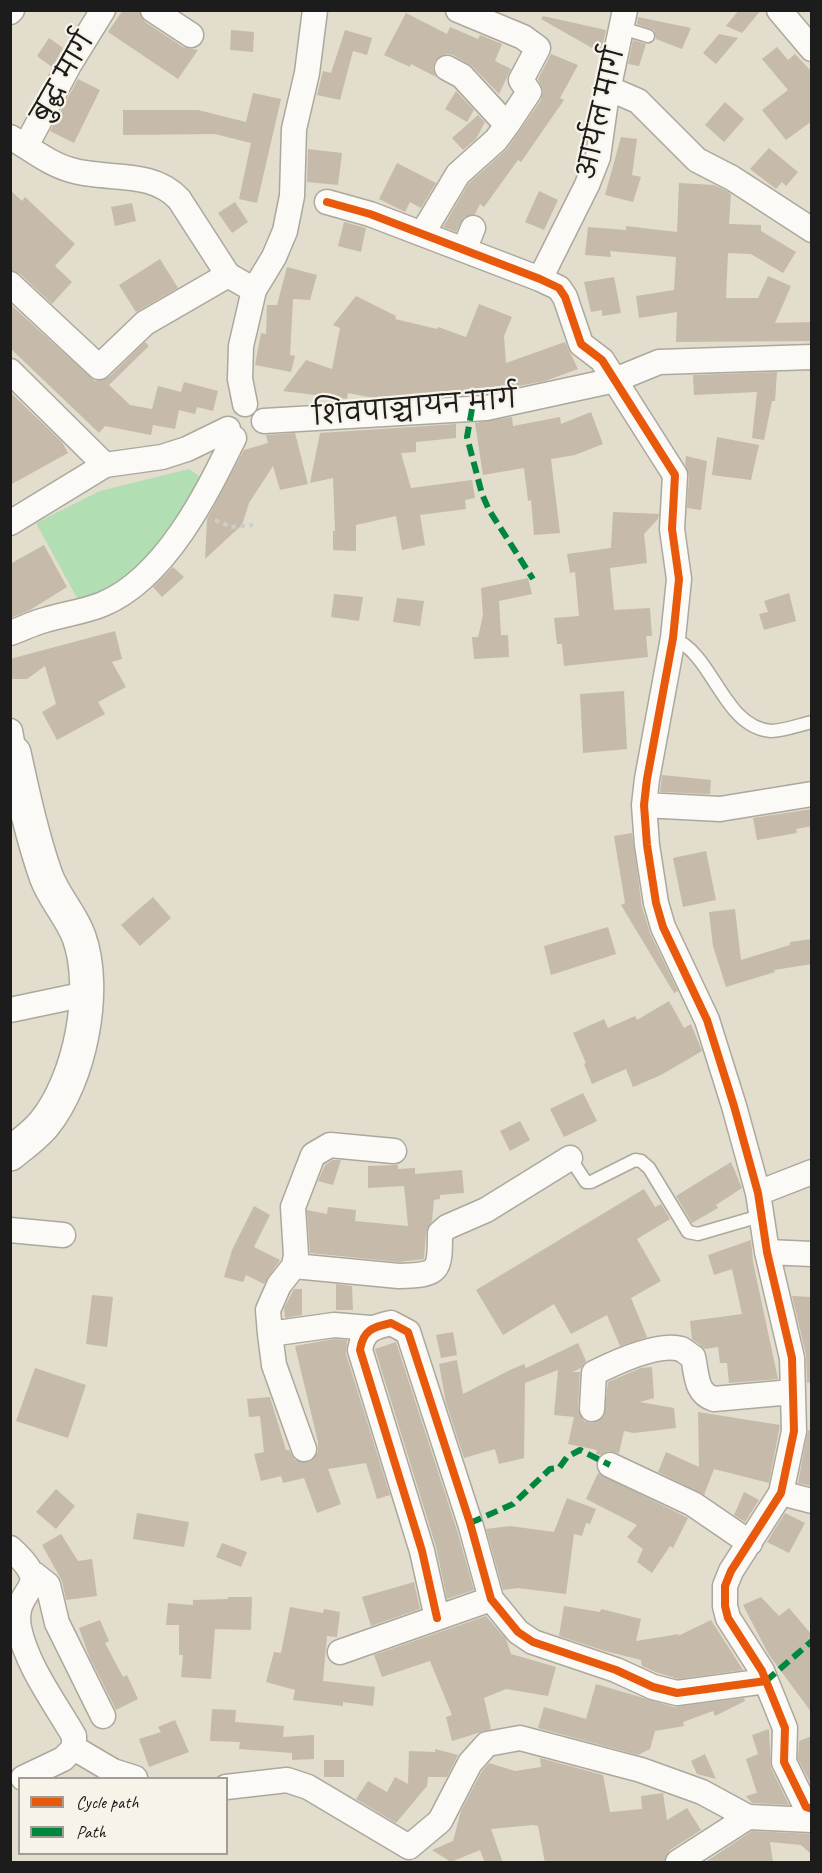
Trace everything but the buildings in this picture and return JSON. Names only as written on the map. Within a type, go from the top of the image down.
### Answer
[{"type":"street","name":"बुद्ध मार्ग","points":[[18,141],[103,10]]},
{"type":"street","points":[[153,10],[191,35]]},
{"type":"street","points":[[245,404],[240,379],[241,346],[254,290],[274,257],[285,231],[292,196],[294,129],[307,73],[315,10]]},
{"type":"street","points":[[422,234],[458,174],[496,140],[529,92],[521,80],[538,48],[523,37],[458,10]]},
{"type":"street","points":[[779,10],[812,49]]},
{"type":"street","name":"आर्यल मार्ग","points":[[540,279],[587,185],[598,157],[624,19]]},
{"type":"street","points":[[454,78],[507,125]]},
{"type":"street","points":[[610,89],[638,101],[698,160],[732,178],[812,230]]},
{"type":"street","points":[[18,141],[54,164],[70,170],[143,180],[170,189],[179,199],[228,275],[254,290]]},
{"type":"street","points":[[327,202],[422,234],[469,239],[559,288],[569,306],[581,344],[602,360],[675,475],[672,529],[679,579],[673,638],[644,805],[656,903],[663,927],[706,1020],[759,1204],[767,1252],[792,1358],[794,1431],[781,1493],[731,1571],[725,1586],[725,1606],[728,1618],[766,1681],[785,1728],[784,1762],[806,1807],[812,1809]]},
{"type":"street","points":[[10,284],[99,367],[146,323],[228,275]]},
{"type":"street","name":"शिवपाञ्चायन मार्ग","points":[[264,421],[486,408],[615,380],[659,362],[812,357]]},
{"type":"street","points":[[10,371],[105,465]]},
{"type":"street","points":[[10,633],[42,620],[101,605],[126,593],[159,560],[195,512],[231,433],[230,412],[245,404],[255,407],[264,421],[262,432],[252,440],[240,441],[231,433]]},
{"type":"street","points":[[10,522],[105,465],[162,457],[231,433]]},
{"type":"street","points":[[10,1154],[44,1125],[60,1100],[80,1042],[86,994],[84,955],[78,934],[47,879],[28,815],[12,746]]},
{"type":"street","points":[[644,805],[720,809],[812,794]]},
{"type":"street","points":[[10,1010],[86,994]]},
{"type":"street","points":[[304,1449],[274,1365],[268,1310],[279,1285],[294,1266],[296,1255],[293,1208],[313,1155],[330,1145],[394,1151]]},
{"type":"street","points":[[294,1266],[399,1276],[414,1276],[434,1270],[440,1262],[440,1233],[447,1227],[486,1210],[570,1158]]},
{"type":"street","points":[[759,1204],[812,1172]]},
{"type":"street","points":[[10,1230],[63,1235]]},
{"type":"street","points":[[767,1252],[812,1254]]},
{"type":"street","points":[[270,1334],[334,1325],[370,1328],[392,1323],[408,1332],[470,1523],[491,1599],[518,1632],[533,1642],[616,1670],[653,1687],[677,1693],[766,1681]]},
{"type":"street","points":[[370,1328],[362,1338],[360,1350],[422,1551],[437,1618]]},
{"type":"street","points":[[592,1409],[594,1373],[625,1357],[665,1349],[680,1349],[693,1357],[700,1389],[704,1396],[714,1399],[792,1392]]},
{"type":"street","points":[[610,1465],[693,1504],[750,1543]]},
{"type":"street","points":[[781,1493],[812,1501]]},
{"type":"street","points":[[10,1548],[28,1564],[34,1574],[48,1585],[57,1623],[103,1716]]},
{"type":"street","points":[[25,1777],[63,1759],[74,1748],[74,1736],[25,1647],[19,1626],[20,1603],[32,1586],[34,1574]]},
{"type":"street","points":[[340,1652],[491,1599]]},
{"type":"street","points":[[228,1787],[287,1780],[308,1787],[414,1855],[440,1821],[470,1763],[487,1744],[520,1738],[641,1770],[702,1792],[748,1817],[812,1820]]},
{"type":"street","points":[[74,1748],[113,1771],[130,1777]]},
{"type":"street","points":[[678,1863],[748,1817]]},
{"type":"lane","points":[[624,19],[648,36]]},
{"type":"lane","points":[[673,638],[694,651],[728,703],[761,729],[773,731],[812,722]]},
{"type":"lane","points":[[570,1158],[586,1182],[591,1182],[635,1160],[640,1161],[649,1168],[688,1232],[698,1234],[759,1204]]},
{"type":"path","points":[[195,512],[231,527],[253,525]]},
{"type":"green space","points":[[189,469],[205,480],[148,558],[115,587],[82,607],[36,523],[100,491]]},
{"type":"marked path","points":[[472,409],[467,437],[482,494],[489,510],[533,579]]},
{"type":"marked path","points":[[470,1523],[513,1504],[550,1469],[559,1468],[567,1457],[580,1450],[610,1465]]},
{"type":"marked path","points":[[766,1681],[812,1641]]},
{"type":"cycle path","points":[[327,202],[370,214],[559,288],[565,297],[581,344],[602,360],[675,475],[672,529],[679,579],[673,638],[647,779],[644,805],[647,845],[656,903],[663,927],[707,1020],[734,1106],[758,1193],[767,1252],[792,1358],[794,1431],[781,1493],[731,1571],[725,1586],[725,1606],[728,1618],[762,1671],[785,1728],[784,1762],[806,1807],[812,1809]]},
{"type":"cycle path","points":[[437,1618],[422,1551],[360,1350],[361,1343],[370,1330],[391,1323],[408,1332],[470,1523],[491,1599],[518,1632],[533,1642],[616,1670],[653,1687],[677,1693],[766,1681]]}]
